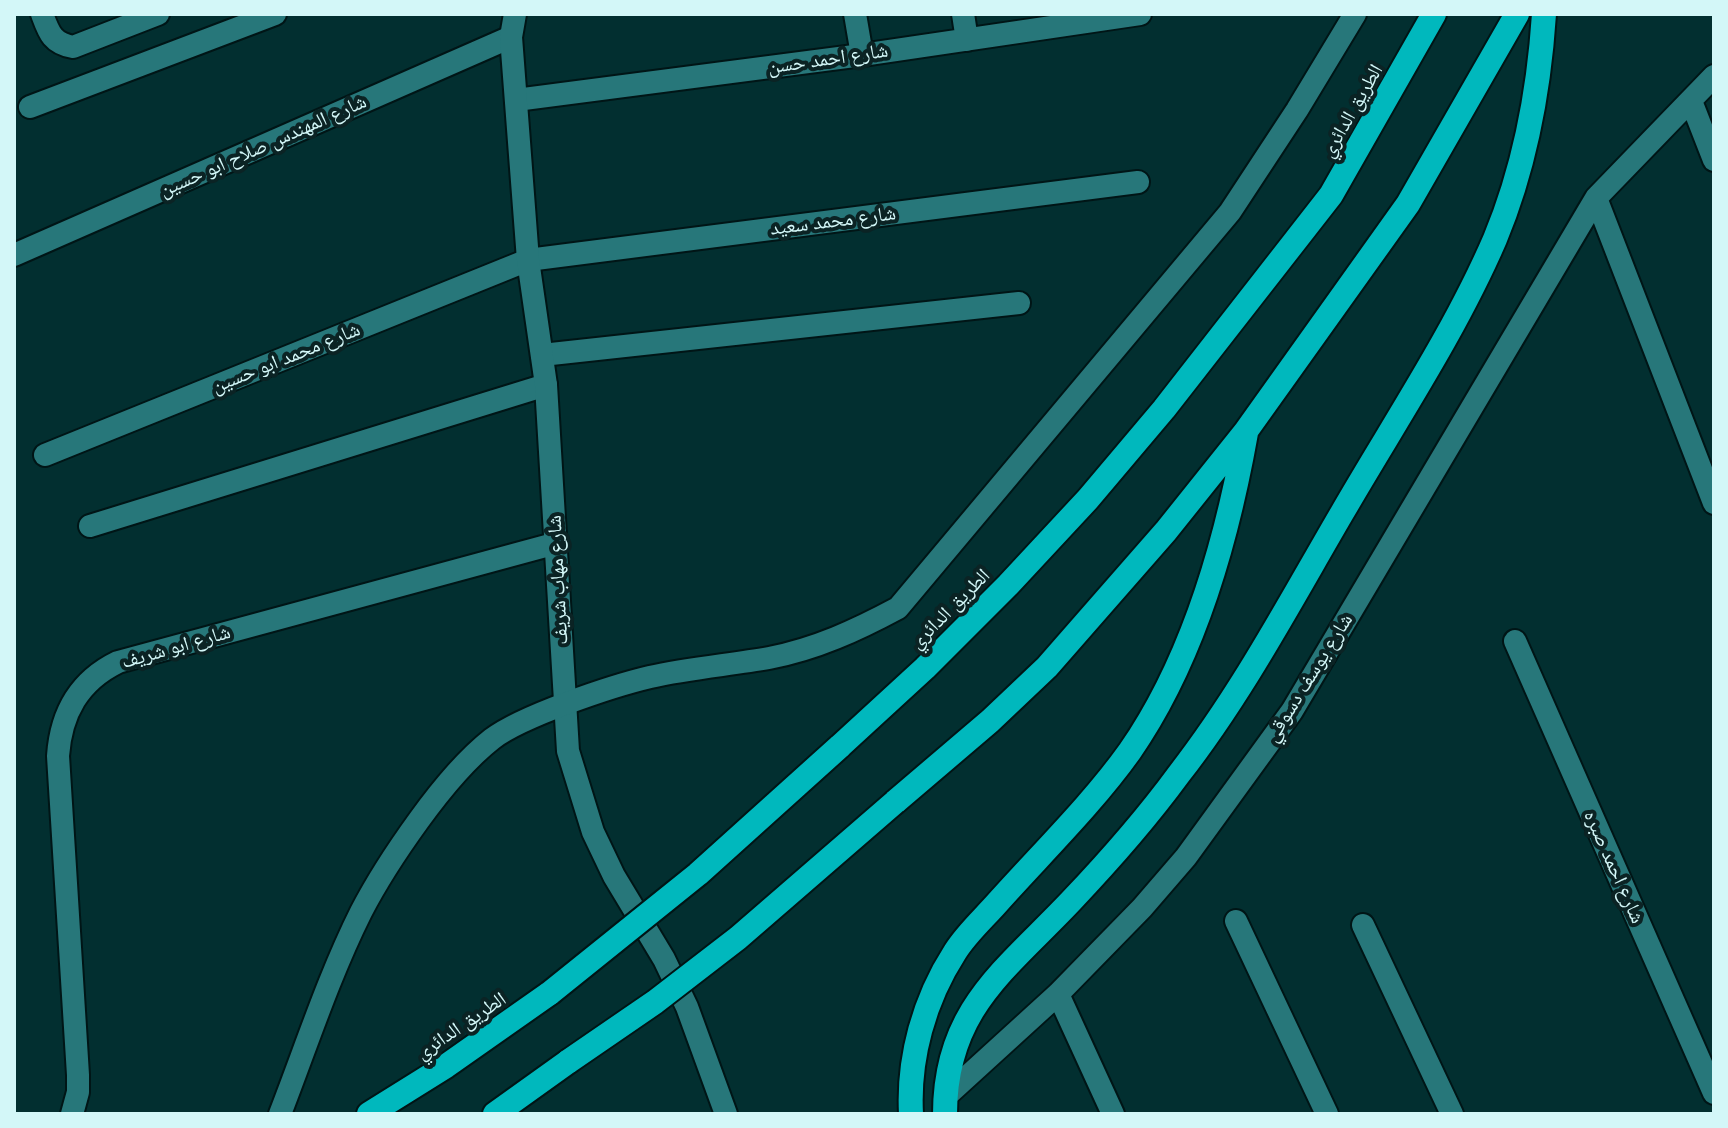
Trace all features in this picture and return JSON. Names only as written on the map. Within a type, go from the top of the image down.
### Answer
[{"type":"highway","name":"الطريق الدائري","points":[[369,1114],[446,1066],[550,993],[698,874],[925,668],[1018,574],[1088,499],[1164,409],[1331,195],[1434,14]]},
{"type":"highway","points":[[495,1114],[655,1002],[738,938],[990,721],[1047,667],[1166,531],[1246,431],[1408,204],[1517,14]]},
{"type":"highway","points":[[945,1106],[956,1043],[980,996],[997,974],[1058,915],[1128,838],[1181,773],[1221,716],[1454,320],[1496,236],[1516,178],[1534,103],[1544,14]]},
{"type":"highway","points":[[911,1114],[913,1067],[919,1036],[940,977],[956,950],[1130,750],[1158,701],[1183,650],[1222,543],[1246,431]]},
{"type":"street","points":[[42,14],[50,37],[60,45],[73,47],[158,14]]},
{"type":"street","points":[[30,107],[275,14]]},
{"type":"street","name":"شارع مهاب شريف","points":[[515,14],[511,37],[528,260],[546,385],[568,751],[593,832],[614,876],[664,959],[687,1007],[726,1114]]},
{"type":"street","points":[[855,14],[862,55]]},
{"type":"street","points":[[963,14],[967,40]]},
{"type":"street","name":"شارع احمد حسن","points":[[516,100],[967,40],[1077,18],[1140,14]]},
{"type":"street","points":[[280,1114],[351,932],[385,870],[437,795],[493,738],[538,716],[647,678],[770,658],[812,647],[852,633],[898,608],[1230,212],[1355,14]]},
{"type":"street","name":"شارع المهندس صلاح ابو حسين","points":[[14,255],[511,37]]},
{"type":"street","name":"شارع يوسف دسوقي","points":[[945,1106],[1142,908],[1186,857],[1292,711],[1596,198],[1714,76]]},
{"type":"street","points":[[1691,101],[1714,160]]},
{"type":"street","name":"شارع محمد سعيد","points":[[528,260],[1138,182]]},
{"type":"street","points":[[1596,198],[1714,503]]},
{"type":"street","name":"شارع محمد ابو حسين","points":[[45,455],[528,260]]},
{"type":"street","points":[[542,355],[1019,303]]},
{"type":"street","points":[[90,526],[546,385]]},
{"type":"street","name":"شارع ابو شريف","points":[[72,1114],[78,1092],[78,1075],[58,756],[64,720],[80,690],[104,669],[118,662],[557,543]]},
{"type":"street","name":"شارع احمد صبره","points":[[1515,641],[1714,1093]]},
{"type":"street","points":[[1236,921],[1327,1114]]},
{"type":"street","points":[[1363,925],[1452,1114]]},
{"type":"street","points":[[1058,994],[1113,1114]]}]
